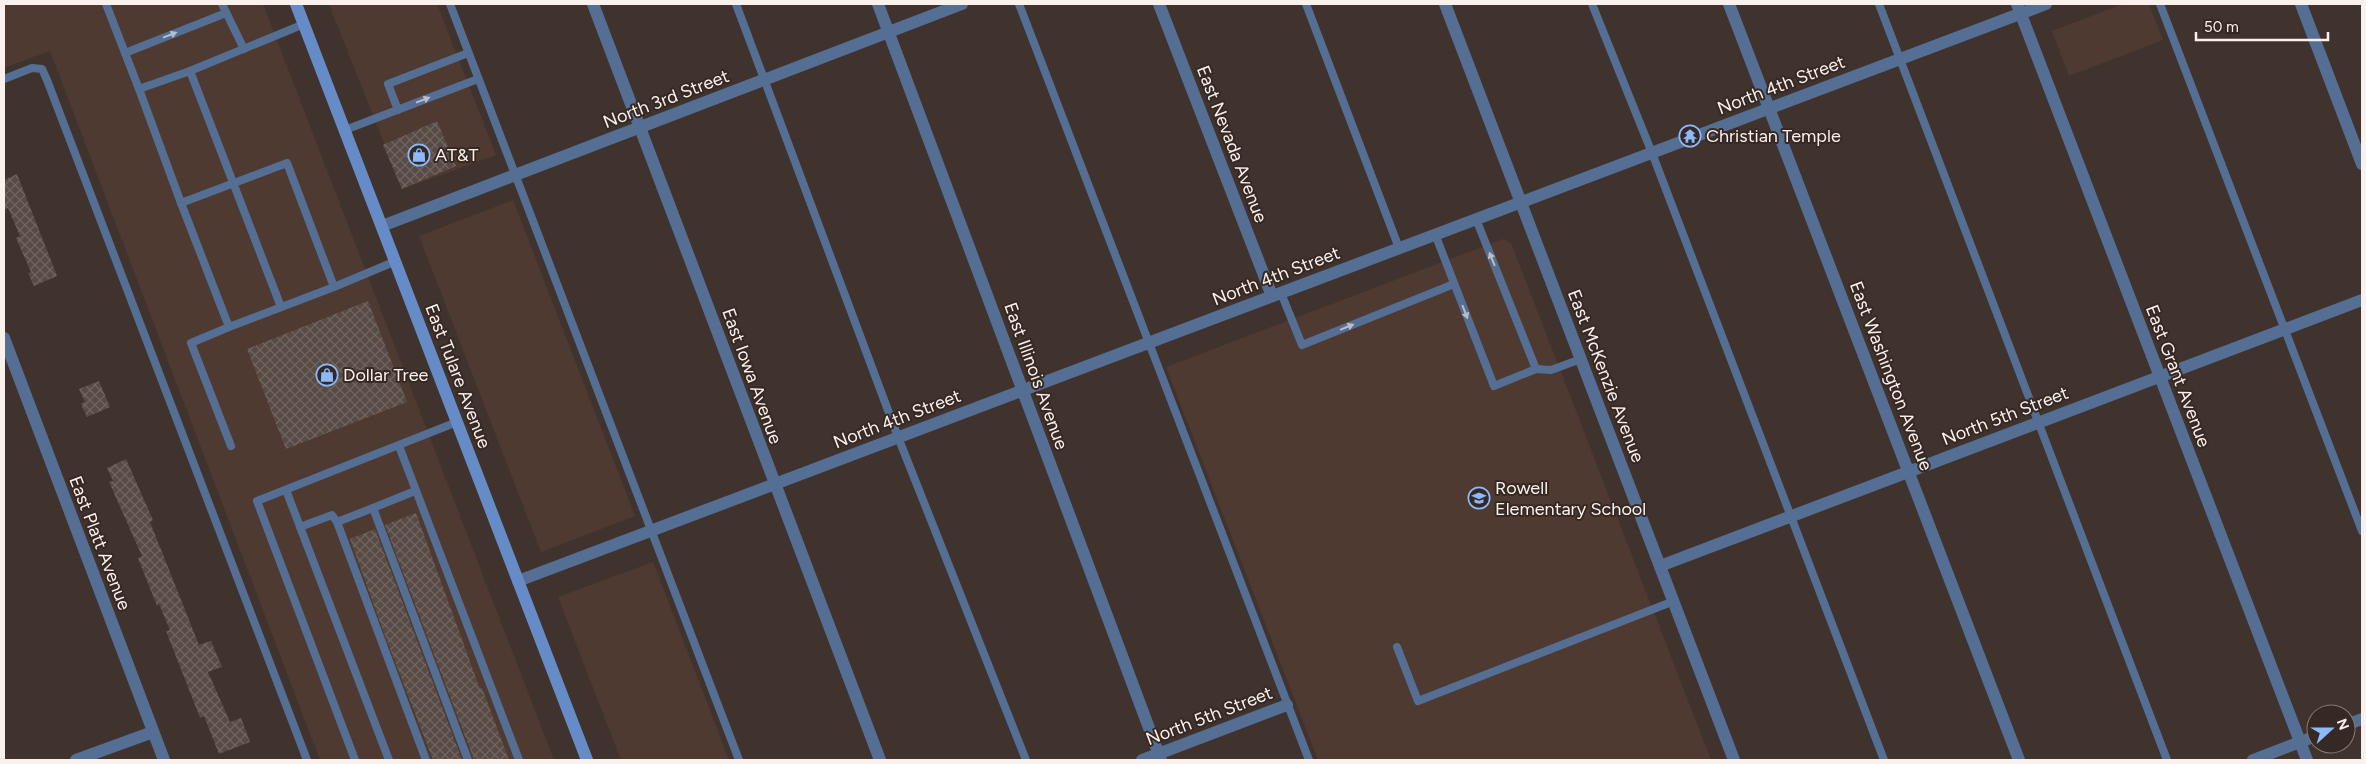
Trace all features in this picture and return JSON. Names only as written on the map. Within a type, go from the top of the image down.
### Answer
[{"type":"main road","name":"East Tulare Avenue","points":[[296,4],[587,760]]},
{"type":"street","name":"East Iowa Avenue","points":[[593,4],[880,760]]},
{"type":"street","name":"East Illinois Avenue","points":[[878,4],[1160,757]]},
{"type":"street","name":"North 3rd Street","points":[[382,226],[962,4]]},
{"type":"street","name":"East Nevada Avenue","points":[[1159,4],[1276,294]]},
{"type":"street","name":"East McKenzie Avenue","points":[[1445,4],[1734,760]]},
{"type":"street","name":"East Washington Avenue","points":[[1730,4],[2019,760]]},
{"type":"street","name":"North 4th Street","points":[[518,581],[1900,59],[2018,9],[2046,4]]},
{"type":"street","points":[[2301,4],[2362,164]]},
{"type":"street","name":"East Grant Avenue","points":[[2018,9],[2307,760]]},
{"type":"street","name":"North 5th Street","points":[[1660,566],[2362,300]]},
{"type":"street","name":"East Platt Avenue","points":[[4,338],[10,371],[164,760]]},
{"type":"street","name":"North 5th Street","points":[[1142,760],[1160,757],[1287,704]]},
{"type":"street","points":[[76,760],[153,732]]},
{"type":"street","points":[[2253,760],[2306,740]]},
{"type":"lane","points":[[222,4],[244,49]]},
{"type":"lane","points":[[450,4],[739,760]]},
{"type":"lane","points":[[736,4],[898,437],[1026,760]]},
{"type":"lane","points":[[1019,4],[1309,760]]},
{"type":"lane","points":[[1306,4],[1399,248]]},
{"type":"lane","points":[[1592,4],[1652,152],[1884,760]]},
{"type":"lane","points":[[1878,4],[2167,760]]},
{"type":"lane","points":[[2160,4],[2362,531]]},
{"type":"lane","points":[[109,5],[124,53],[229,327]]},
{"type":"lane","points":[[124,53],[226,13]]},
{"type":"lane","points":[[138,90],[190,71],[304,24]]},
{"type":"lane","points":[[398,110],[388,84],[468,53]]},
{"type":"lane","points":[[4,79],[32,68],[42,69],[47,80],[307,760]]},
{"type":"lane","points":[[190,71],[281,307]]},
{"type":"lane","points":[[345,130],[478,79]]},
{"type":"lane","points":[[181,203],[287,163],[334,287]]},
{"type":"lane","points":[[1476,219],[1536,369]]},
{"type":"lane","points":[[1435,234],[1494,386],[1536,369],[1551,370],[1581,359]]},
{"type":"lane","points":[[230,446],[191,343],[396,262]]},
{"type":"lane","points":[[1276,294],[1302,345],[1454,284]]},
{"type":"lane","points":[[355,760],[257,502],[457,422]]},
{"type":"lane","points":[[399,446],[519,760]]},
{"type":"lane","points":[[286,490],[389,760]]},
{"type":"lane","points":[[337,522],[416,490]]},
{"type":"lane","points":[[372,508],[468,760]]},
{"type":"lane","points":[[300,527],[332,515],[337,522],[426,760]]},
{"type":"lane","points":[[1397,646],[1418,701],[1674,602]]},
{"type":"shaded area","points":[[4,4],[263,4],[554,760],[320,760],[50,51],[4,68]]},
{"type":"shaded area","points":[[329,4],[437,4],[496,155],[402,189]]},
{"type":"shaded area","points":[[2123,4],[2149,4],[2163,40],[2069,76],[2052,31]]},
{"type":"shaded area","points":[[513,200],[635,516],[541,552],[419,236]]},
{"type":"shaded area","points":[[1503,239],[1511,243],[1711,760],[1318,760],[1166,367]]},
{"type":"shaded area","points":[[653,562],[729,760],[621,760],[558,597]]},
{"type":"building","name":"AT&T","points":[[437,121],[456,166],[402,189],[383,145]]},
{"type":"building","points":[[17,174],[57,276],[34,286],[28,273],[31,272],[16,238],[20,236],[8,208],[4,210],[4,180]]},
{"type":"building","name":"Dollar Tree","points":[[368,301],[407,402],[286,449],[247,349]]},
{"type":"building","points":[[99,381],[110,407],[87,417],[81,404],[85,402],[79,389]]},
{"type":"building","points":[[126,459],[153,520],[150,522],[199,645],[211,641],[222,667],[208,672],[230,722],[241,718],[250,742],[219,754],[204,716],[200,718],[166,631],[170,630],[159,604],[157,606],[138,558],[142,556],[109,482],[113,481],[107,468]]},
{"type":"building","points":[[416,513],[480,689],[482,688],[509,760],[474,760],[385,525]]},
{"type":"building","points":[[375,529],[462,760],[433,760],[384,633],[350,539]]},
{"type":"place","name":"Christian Temple","points":[[1690,136]]},
{"type":"place","name":"AT&T","points":[[419,155]]},
{"type":"place","name":"Dollar Tree","points":[[327,375]]},
{"type":"place","name":"Rowell Elementary School","points":[[1479,498]]}]
